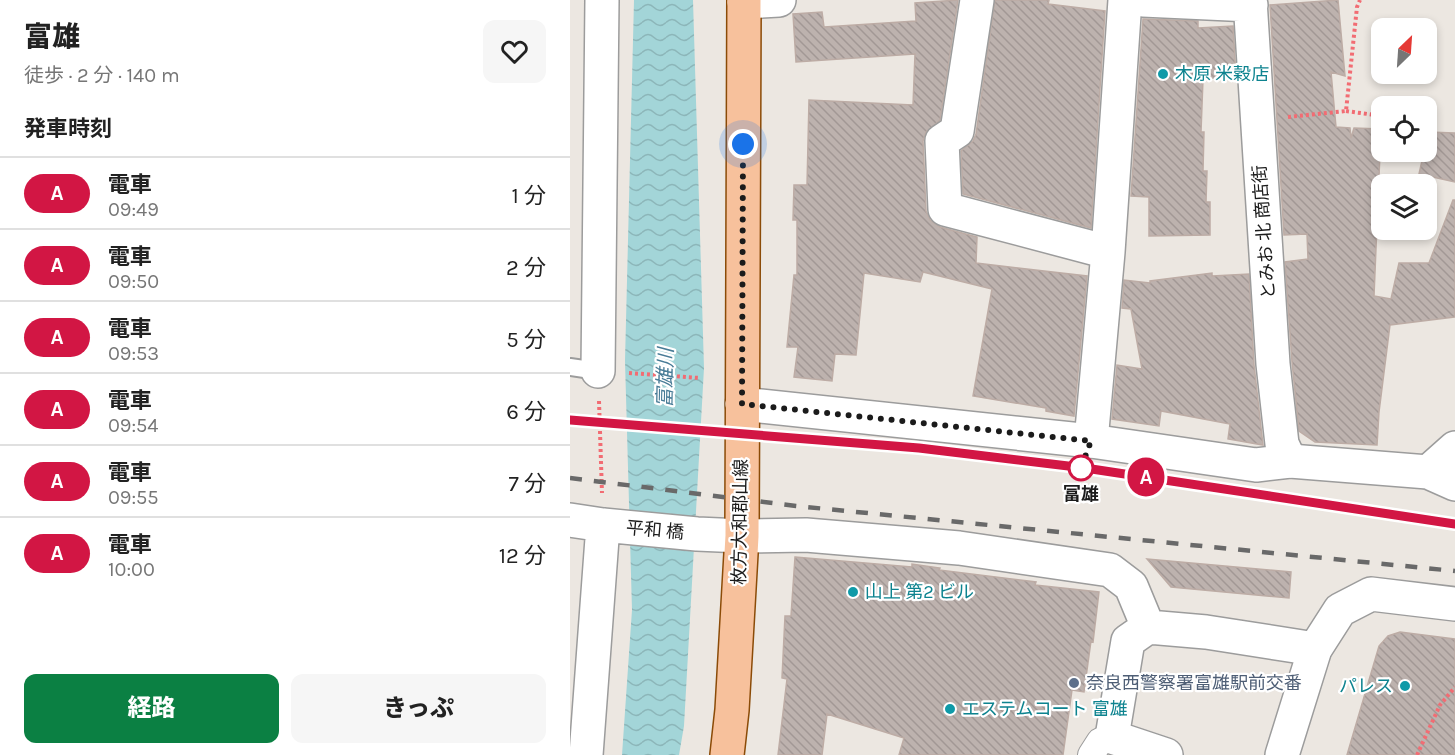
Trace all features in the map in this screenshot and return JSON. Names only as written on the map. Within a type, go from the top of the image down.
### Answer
[{"type":"main road","name":"枚方大和郡山線","points":[[727,755],[732,710],[742,536],[744,1]]},
{"type":"street","points":[[584,369],[602,0]]},
{"type":"street","points":[[744,1],[779,0]]},
{"type":"street","points":[[977,0],[957,131],[942,141],[945,209],[1108,252]]},
{"type":"street","points":[[1091,441],[1108,252],[1125,0]]},
{"type":"street","points":[[1143,0],[1251,3]]},
{"type":"street","name":"とみお 北 商店街","points":[[1251,3],[1273,364],[1282,444],[1290,461]]},
{"type":"street","points":[[742,404],[1091,441],[1256,465],[1290,461],[1441,478],[1455,448]]},
{"type":"street","name":"平和 橋","points":[[570,520],[697,534],[806,535],[959,548],[1110,570],[1131,586],[1148,627]]},
{"type":"street","points":[[582,740],[609,526]]},
{"type":"street","points":[[1282,755],[1315,649],[1340,609],[1371,594],[1455,604]]},
{"type":"street","points":[[1166,755],[1102,746],[1128,641],[1148,627],[1206,632],[1315,649]]},
{"type":"path","points":[[1346,111],[1357,8],[1360,0]]},
{"type":"path","points":[[1257,119],[1346,111],[1371,114]]},
{"type":"path","points":[[609,526],[584,369],[700,378]]},
{"type":"path","points":[[1417,755],[1440,705],[1455,687]]},
{"type":"water","name":"富雄川","points":[[634,0],[693,0],[704,368],[684,726],[679,755],[622,755],[632,610],[625,361]]},
{"type":"building","points":[[958,0],[940,120],[926,132],[923,141],[926,211],[930,220],[940,227],[977,237],[976,263],[1087,276],[1074,416],[1046,411],[1046,408],[973,396],[992,289],[923,272],[920,282],[864,273],[856,355],[835,354],[832,381],[794,377],[798,347],[787,347],[794,275],[797,275],[797,220],[793,220],[794,185],[807,185],[809,100],[913,105],[915,54],[796,62],[793,14],[822,12],[824,27],[916,21],[915,3]]},
{"type":"building","points":[[995,0],[1049,0],[1048,4],[1105,11],[1091,228],[963,194],[961,151],[973,141],[976,134]]},
{"type":"building","points":[[1338,0],[1345,76],[1331,72],[1336,127],[1350,128],[1351,138],[1354,128],[1371,129],[1371,162],[1380,162],[1379,174],[1371,174],[1371,240],[1376,240],[1374,296],[1391,299],[1399,263],[1429,263],[1453,200],[1455,200],[1455,317],[1390,325],[1377,445],[1315,442],[1299,431],[1285,262],[1308,259],[1307,234],[1284,235],[1270,5]]},
{"type":"building","points":[[1143,19],[1198,21],[1198,28],[1233,26],[1236,77],[1203,79],[1201,132],[1204,132],[1203,171],[1207,171],[1206,202],[1210,202],[1210,235],[1149,236],[1149,197],[1131,196]]},
{"type":"building","points":[[1437,132],[1455,133],[1455,182],[1437,178],[1437,174],[1419,174],[1422,162],[1437,162]]},
{"type":"building","points":[[1212,273],[1212,276],[1249,274],[1254,365],[1263,445],[1228,439],[1230,424],[1161,411],[1159,426],[1112,419],[1117,365],[1142,369],[1131,309],[1122,308],[1124,280],[1150,283],[1150,281]]},
{"type":"building","points":[[795,557],[912,567],[912,564],[940,568],[939,570],[1036,582],[1035,585],[1099,592],[1084,692],[1072,690],[1063,755],[899,755],[904,738],[827,714],[822,755],[778,755],[787,679],[782,678],[785,616],[791,616]]},
{"type":"building","points":[[1147,559],[1291,572],[1289,598],[1171,587]]},
{"type":"building","name":"パレス","points":[[1400,632],[1455,639],[1455,755],[1347,755],[1379,646],[1388,636]]},
{"type":"railway","points":[[570,420],[896,446],[1085,468],[1455,524]]},
{"type":"railway","points":[[570,478],[796,506],[1455,571]]},
{"type":"train","name":"A","points":[[570,420],[919,448],[1085,468],[1455,524]]},
{"type":"place","name":"木原 米穀店","points":[[1163,74]]},
{"type":"place","name":"富雄","points":[[1081,468]]},
{"type":"place","name":"山上 第2 ビル","points":[[853,592]]},
{"type":"place","name":"奈良西警察署富雄駅前交番","points":[[1074,683]]},
{"type":"place","name":"パレス","points":[[1405,686]]},
{"type":"place","name":"エステムコート 富雄","points":[[950,709]]},
{"type":"route","points":[[743,144],[742,404],[1091,441],[1081,468]]}]
